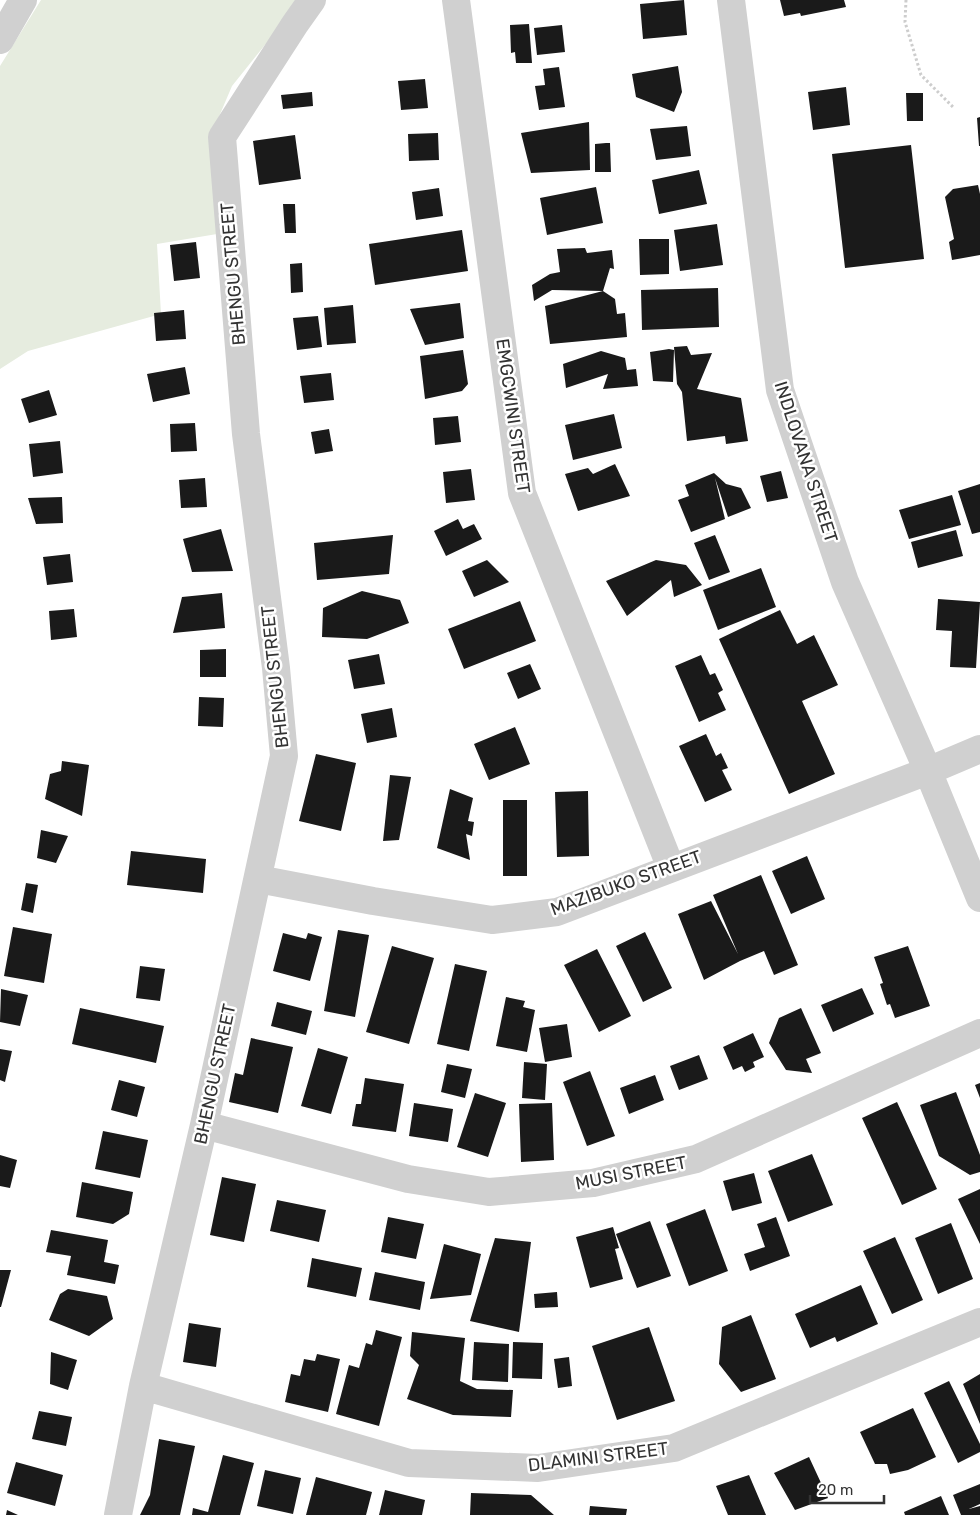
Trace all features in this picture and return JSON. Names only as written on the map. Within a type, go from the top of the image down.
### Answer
[{"type":"street","points":[[0,4],[21,0]]},
{"type":"street","points":[[0,40],[21,0]]},
{"type":"street","name":"BHENGU STREET","points":[[118,1515],[143,1386],[204,1125],[284,756],[276,668],[246,434],[222,137],[312,0]]},
{"type":"street","name":"EMGCWINI STREET","points":[[456,0],[522,493],[671,868]]},
{"type":"street","name":"INDLOVANA STREET","points":[[731,0],[780,390],[845,582],[928,771],[980,898]]},
{"type":"street","name":"MAZIBUKO STREET","points":[[258,879],[373,901],[492,920],[557,912],[928,771],[980,749]]},
{"type":"street","name":"MUSI STREET","points":[[204,1125],[408,1179],[489,1192],[593,1183],[696,1159],[980,1033]]},
{"type":"street","name":"DLAMINI STREET","points":[[143,1386],[408,1463],[538,1468],[674,1448],[980,1322]]},
{"type":"path","points":[[906,0],[905,22],[921,75],[954,107]]},
{"type":"shaded area","points":[[41,0],[301,0],[232,86],[212,133],[223,233],[157,244],[161,314],[28,351],[0,369],[0,66]]},
{"type":"building","points":[[684,0],[687,35],[643,39],[640,4]]},
{"type":"building","points":[[780,0],[844,0],[846,7],[801,16],[800,13],[784,16]]},
{"type":"building","points":[[529,24],[532,63],[516,63],[515,52],[511,53],[510,25]]},
{"type":"building","points":[[562,25],[565,52],[537,55],[534,28]]},
{"type":"building","points":[[678,66],[682,92],[674,112],[636,97],[632,74]]},
{"type":"building","points":[[559,67],[565,107],[539,110],[535,86],[545,85],[543,69]]},
{"type":"building","points":[[425,79],[428,108],[401,110],[398,81]]},
{"type":"building","points":[[846,87],[850,125],[813,130],[808,92]]},
{"type":"building","points":[[312,92],[313,106],[283,109],[281,95]]},
{"type":"building","points":[[906,93],[923,93],[923,121],[907,121]]},
{"type":"building","points":[[980,117],[980,146],[979,146],[977,118]]},
{"type":"building","points":[[589,122],[590,170],[531,173],[521,133]]},
{"type":"building","points":[[687,126],[691,156],[656,160],[650,129]]},
{"type":"building","points":[[438,133],[439,160],[409,161],[408,134]]},
{"type":"building","points":[[295,135],[301,179],[259,185],[253,141]]},
{"type":"building","points":[[610,143],[611,172],[595,172],[595,144]]},
{"type":"building","points":[[911,145],[924,259],[845,268],[832,154]]},
{"type":"building","points":[[699,170],[707,204],[659,214],[652,180]]},
{"type":"building","points":[[978,185],[980,194],[980,255],[952,260],[949,242],[954,239],[945,197],[953,189]]},
{"type":"building","points":[[596,187],[603,223],[547,235],[540,198]]},
{"type":"building","points":[[439,188],[443,216],[416,220],[412,192]]},
{"type":"building","points":[[283,204],[295,204],[296,233],[285,233]]},
{"type":"building","points":[[717,224],[723,265],[680,271],[674,230]]},
{"type":"building","points":[[462,230],[468,271],[375,285],[369,244]]},
{"type":"building","points":[[639,239],[669,239],[669,274],[640,275]]},
{"type":"building","points":[[196,242],[200,278],[174,281],[170,245]]},
{"type":"building","points":[[585,248],[587,253],[612,250],[614,269],[610,268],[603,291],[552,290],[534,301],[532,285],[550,274],[560,272],[557,249]]},
{"type":"building","points":[[302,263],[303,292],[291,293],[290,264]]},
{"type":"building","points":[[718,288],[719,327],[642,330],[641,290]]},
{"type":"building","points":[[603,291],[615,299],[617,314],[625,313],[627,337],[550,344],[545,306]]},
{"type":"building","points":[[460,303],[464,338],[425,345],[410,309]]},
{"type":"building","points":[[353,305],[356,343],[327,345],[324,308]]},
{"type":"building","points":[[184,310],[186,339],[156,341],[154,313]]},
{"type":"building","points":[[318,316],[322,347],[297,350],[293,318]]},
{"type":"building","points":[[687,346],[691,355],[712,353],[697,389],[741,398],[748,441],[726,444],[725,436],[687,441],[682,392],[677,384],[674,347]]},
{"type":"building","points":[[463,350],[468,384],[462,391],[425,399],[420,356]]},
{"type":"building","points":[[674,350],[673,382],[653,381],[650,352]]},
{"type":"building","points":[[601,351],[625,358],[627,370],[636,369],[638,386],[603,389],[608,374],[566,388],[563,364]]},
{"type":"building","points":[[185,367],[190,394],[153,402],[147,374]]},
{"type":"building","points":[[331,373],[334,400],[304,403],[300,376]]},
{"type":"building","points":[[49,390],[57,415],[29,423],[21,399]]},
{"type":"building","points":[[614,414],[622,448],[573,460],[565,425]]},
{"type":"building","points":[[458,416],[461,442],[435,445],[433,418]]},
{"type":"building","points":[[195,423],[197,451],[171,452],[170,424]]},
{"type":"building","points":[[329,429],[333,451],[315,454],[311,432]]},
{"type":"building","points":[[60,441],[63,473],[33,477],[29,444]]},
{"type":"building","points":[[615,464],[630,496],[578,511],[565,474],[588,468],[593,474]]},
{"type":"building","points":[[471,469],[475,500],[446,503],[443,472]]},
{"type":"building","points":[[781,471],[788,498],[767,502],[760,476]]},
{"type":"building","points":[[714,473],[726,484],[741,488],[751,508],[728,517],[715,478],[725,519],[691,532],[678,500],[689,496],[685,485]]},
{"type":"building","points":[[205,478],[207,507],[181,508],[179,480]]},
{"type":"building","points":[[980,484],[980,532],[972,534],[958,491]]},
{"type":"building","points":[[952,495],[961,525],[909,539],[899,510]]},
{"type":"building","points":[[62,497],[63,523],[36,524],[28,498]]},
{"type":"building","points":[[458,519],[463,529],[474,524],[482,539],[446,556],[434,531]]},
{"type":"building","points":[[221,529],[233,571],[192,572],[183,539]]},
{"type":"building","points":[[956,530],[963,556],[918,568],[911,542]]},
{"type":"building","points":[[393,535],[389,574],[317,580],[314,543]]},
{"type":"building","points":[[715,535],[730,572],[709,580],[694,543]]},
{"type":"building","points":[[70,554],[73,582],[47,585],[43,557]]},
{"type":"building","points":[[487,560],[509,582],[474,597],[462,571]]},
{"type":"building","points":[[656,560],[686,565],[702,585],[674,597],[671,580],[627,616],[606,581]]},
{"type":"building","points":[[761,568],[776,607],[718,630],[703,590]]},
{"type":"building","points":[[362,591],[400,600],[409,623],[367,639],[322,637],[323,608]]},
{"type":"building","points":[[222,593],[225,628],[173,633],[182,597]]},
{"type":"building","points":[[938,599],[980,602],[976,668],[950,667],[952,631],[936,630]]},
{"type":"building","points":[[520,601],[536,641],[464,669],[448,629]]},
{"type":"building","points":[[74,609],[77,637],[51,640],[49,611]]},
{"type":"building","points":[[780,610],[797,644],[814,635],[838,685],[802,701],[835,774],[789,794],[719,639]]},
{"type":"building","points":[[226,649],[226,677],[200,677],[200,650]]},
{"type":"building","points":[[379,654],[385,684],[354,689],[348,660]]},
{"type":"building","points":[[701,655],[710,675],[715,673],[723,690],[718,693],[726,710],[699,722],[675,666]]},
{"type":"building","points":[[530,664],[541,689],[518,699],[507,673]]},
{"type":"building","points":[[199,697],[224,698],[223,727],[198,726]]},
{"type":"building","points":[[392,708],[397,737],[367,743],[361,714]]},
{"type":"building","points":[[515,727],[530,764],[489,780],[474,744]]},
{"type":"building","points":[[706,734],[716,756],[721,753],[728,768],[722,770],[732,790],[705,802],[679,746]]},
{"type":"building","points":[[316,754],[356,763],[341,831],[299,821]]},
{"type":"building","points":[[62,761],[89,765],[82,816],[45,799],[50,774],[61,771]]},
{"type":"building","points":[[390,775],[411,777],[399,840],[383,841]]},
{"type":"building","points":[[450,789],[473,798],[468,821],[474,822],[472,836],[466,834],[470,860],[437,848]]},
{"type":"building","points":[[588,791],[589,856],[557,857],[555,792]]},
{"type":"building","points":[[503,800],[527,800],[527,876],[503,876]]},
{"type":"building","points":[[41,830],[68,836],[56,863],[37,858]]},
{"type":"building","points":[[131,851],[206,859],[203,893],[127,885]]},
{"type":"building","points":[[807,856],[825,899],[791,914],[772,871]]},
{"type":"building","points":[[761,875],[798,965],[774,975],[764,951],[704,980],[678,914],[711,901],[738,954],[713,895]]},
{"type":"building","points":[[26,883],[38,885],[33,913],[21,910]]},
{"type":"building","points":[[13,927],[52,934],[44,983],[4,976]]},
{"type":"building","points":[[338,930],[369,935],[355,1017],[324,1011]]},
{"type":"building","points":[[645,932],[672,988],[643,1002],[616,946]]},
{"type":"building","points":[[283,933],[306,939],[308,933],[322,937],[310,981],[273,971]]},
{"type":"building","points":[[392,946],[434,958],[409,1044],[366,1032]]},
{"type":"building","points":[[908,946],[930,1006],[895,1018],[890,1004],[887,1005],[880,984],[883,983],[874,957]]},
{"type":"building","points":[[597,949],[631,1016],[599,1032],[564,965]]},
{"type":"building","points":[[455,964],[487,971],[469,1051],[437,1044]]},
{"type":"building","points":[[140,966],[165,969],[160,1001],[136,998]]},
{"type":"building","points":[[862,988],[874,1014],[833,1032],[821,1005]]},
{"type":"building","points":[[1,989],[28,995],[20,1026],[0,1022]]},
{"type":"building","points":[[506,997],[525,1001],[523,1007],[535,1010],[527,1052],[496,1046]]},
{"type":"building","points":[[277,1002],[312,1011],[306,1035],[271,1026]]},
{"type":"building","points":[[80,1008],[164,1026],[156,1063],[72,1044]]},
{"type":"building","points":[[801,1008],[821,1053],[806,1059],[812,1073],[786,1070],[769,1043],[779,1018]]},
{"type":"building","points":[[567,1024],[572,1057],[545,1062],[539,1028]]},
{"type":"building","points":[[753,1033],[764,1057],[753,1062],[755,1067],[745,1072],[742,1066],[733,1070],[723,1047]]},
{"type":"building","points":[[251,1038],[293,1047],[278,1113],[229,1102],[235,1073],[243,1075]]},
{"type":"building","points":[[318,1048],[348,1057],[331,1114],[301,1106]]},
{"type":"building","points":[[0,1049],[12,1051],[5,1082],[0,1080]]},
{"type":"building","points":[[699,1055],[708,1079],[679,1090],[670,1066]]},
{"type":"building","points":[[524,1062],[547,1064],[545,1100],[522,1098]]},
{"type":"building","points":[[447,1064],[472,1069],[465,1098],[441,1092]]},
{"type":"building","points":[[590,1071],[615,1136],[587,1146],[563,1082]]},
{"type":"building","points":[[655,1075],[664,1100],[629,1114],[620,1088]]},
{"type":"building","points":[[365,1078],[404,1084],[396,1132],[352,1126],[356,1104],[361,1104]]},
{"type":"building","points":[[119,1080],[145,1087],[137,1117],[111,1110]]},
{"type":"building","points":[[980,1083],[980,1098],[975,1085]]},
{"type":"building","points":[[956,1092],[980,1155],[980,1172],[970,1175],[939,1156],[920,1105]]},
{"type":"building","points":[[475,1093],[506,1103],[488,1157],[457,1147]]},
{"type":"building","points":[[897,1102],[937,1189],[902,1205],[862,1118]]},
{"type":"building","points":[[414,1103],[453,1109],[448,1142],[409,1136]]},
{"type":"building","points":[[552,1103],[554,1160],[521,1162],[519,1104]]},
{"type":"building","points":[[103,1131],[148,1140],[140,1178],[95,1169]]},
{"type":"building","points":[[812,1154],[833,1205],[788,1222],[768,1171]]},
{"type":"building","points":[[0,1155],[17,1160],[10,1188],[0,1186]]},
{"type":"building","points":[[754,1173],[762,1203],[732,1211],[723,1181]]},
{"type":"building","points":[[222,1177],[256,1184],[244,1242],[210,1235]]},
{"type":"building","points":[[82,1182],[133,1192],[129,1214],[113,1224],[76,1217]]},
{"type":"building","points":[[980,1189],[980,1244],[958,1199]]},
{"type":"building","points":[[277,1200],[326,1210],[319,1242],[270,1231]]},
{"type":"building","points":[[705,1209],[728,1271],[689,1286],[666,1224]]},
{"type":"building","points":[[388,1217],[424,1224],[416,1259],[381,1252]]},
{"type":"building","points":[[776,1217],[790,1256],[750,1271],[744,1254],[765,1247],[757,1224]]},
{"type":"building","points":[[650,1221],[671,1276],[637,1288],[616,1234]]},
{"type":"building","points":[[951,1223],[973,1279],[938,1294],[915,1238]]},
{"type":"building","points":[[613,1227],[619,1248],[615,1249],[623,1279],[590,1288],[576,1237]]},
{"type":"building","points":[[51,1230],[108,1240],[104,1262],[119,1265],[115,1284],[67,1275],[71,1256],[46,1252]]},
{"type":"building","points":[[895,1237],[923,1300],[892,1314],[863,1251]]},
{"type":"building","points":[[495,1238],[531,1242],[519,1332],[470,1321]]},
{"type":"building","points":[[444,1244],[481,1254],[471,1295],[430,1299]]},
{"type":"building","points":[[312,1258],[362,1268],[356,1297],[307,1287]]},
{"type":"building","points":[[0,1270],[11,1270],[1,1307],[0,1307]]},
{"type":"building","points":[[375,1272],[425,1282],[420,1310],[369,1300]]},
{"type":"building","points":[[861,1285],[878,1324],[837,1342],[835,1337],[810,1348],[795,1314]]},
{"type":"building","points":[[68,1289],[107,1296],[113,1319],[89,1336],[49,1320],[60,1294]]},
{"type":"building","points":[[557,1292],[558,1307],[535,1308],[534,1294]]},
{"type":"building","points":[[751,1315],[776,1379],[741,1392],[719,1364],[722,1327]]},
{"type":"building","points":[[189,1323],[221,1328],[216,1367],[183,1362]]},
{"type":"building","points":[[649,1327],[675,1401],[617,1420],[592,1346]]},
{"type":"building","points":[[376,1330],[402,1337],[379,1426],[336,1414],[349,1365],[359,1368],[366,1343],[372,1345]]},
{"type":"building","points":[[412,1332],[465,1338],[460,1381],[477,1389],[513,1390],[511,1417],[453,1415],[407,1399],[419,1365],[410,1356]]},
{"type":"building","points":[[474,1342],[509,1344],[508,1382],[472,1380]]},
{"type":"building","points":[[513,1342],[543,1343],[542,1379],[512,1378]]},
{"type":"building","points":[[51,1352],[77,1360],[68,1390],[50,1384]]},
{"type":"building","points":[[317,1354],[340,1359],[328,1412],[285,1402],[291,1374],[300,1376],[304,1359],[315,1361]]},
{"type":"building","points":[[569,1357],[572,1386],[558,1388],[554,1359]]},
{"type":"building","points":[[980,1374],[980,1424],[963,1384]]},
{"type":"building","points":[[949,1381],[980,1444],[980,1452],[958,1463],[924,1393]]},
{"type":"building","points":[[913,1408],[936,1457],[908,1470],[890,1474],[887,1464],[875,1464],[860,1432]]},
{"type":"building","points":[[39,1411],[72,1417],[66,1446],[32,1439]]},
{"type":"building","points":[[159,1439],[195,1446],[180,1515],[140,1515],[150,1495]]},
{"type":"building","points":[[223,1455],[254,1463],[240,1515],[192,1515],[193,1508],[208,1512]]},
{"type":"building","points":[[809,1457],[828,1498],[795,1510],[774,1473]]},
{"type":"building","points":[[16,1462],[63,1475],[55,1506],[7,1493]]},
{"type":"building","points":[[265,1470],[301,1478],[293,1514],[257,1506]]},
{"type":"building","points":[[749,1475],[766,1515],[728,1515],[716,1486]]},
{"type":"building","points":[[316,1477],[372,1492],[366,1515],[306,1515]]},
{"type":"building","points":[[980,1484],[980,1504],[969,1509],[980,1506],[980,1515],[961,1515],[953,1495]]},
{"type":"building","points":[[385,1490],[425,1500],[422,1515],[379,1515]]},
{"type":"building","points":[[471,1493],[531,1495],[554,1515],[470,1515]]},
{"type":"building","points":[[941,1496],[949,1515],[905,1515],[904,1512]]},
{"type":"building","points":[[590,1506],[627,1509],[626,1515],[589,1515]]},
{"type":"building","points":[[7,1510],[18,1515],[6,1515]]}]
